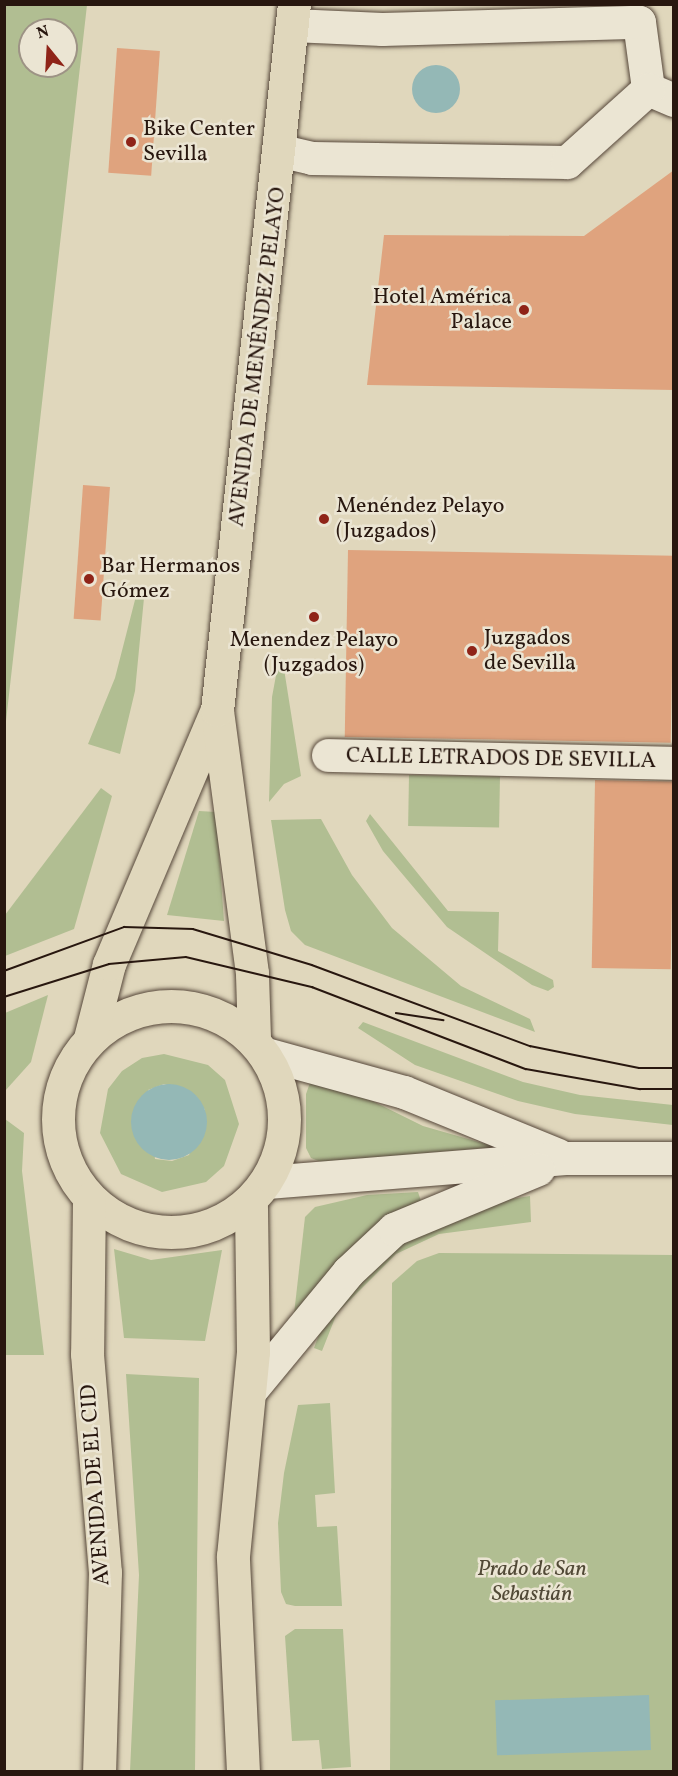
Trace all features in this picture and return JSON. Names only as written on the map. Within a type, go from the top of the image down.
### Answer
[{"type":"main road","name":"AVENIDA DE MENÉNDEZ PELAYO","points":[[217,710],[282,151],[293,15]]},
{"type":"main road","points":[[217,710],[109,964],[90,1038],[65,1075],[56,1119],[65,1162],[89,1199],[126,1224],[170,1234],[213,1226],[259,1192]]},
{"type":"main road","points":[[217,710],[260,1046],[282,1089],[285,1137],[259,1192],[250,1391],[233,1556],[243,1772]]},
{"type":"main road","points":[[90,1038],[128,1013],[172,1004],[216,1013],[260,1046]]},
{"type":"main road","name":"AVENIDA DE EL CID","points":[[89,1199],[87,1354],[105,1572],[99,1772]]},
{"type":"street","points":[[282,151],[312,158],[567,162],[661,95],[648,10],[382,29],[293,15]]},
{"type":"street","name":"CALLE LETRADOS DE SEVILLA","points":[[328,755],[674,763]]},
{"type":"street","points":[[260,1046],[404,1092],[565,1158]]},
{"type":"street","points":[[250,1391],[348,1272],[394,1229],[565,1158]]},
{"type":"street","points":[[259,1192],[565,1158],[674,1158]]},
{"type":"green space","points":[[4,5],[87,5],[5,730]]},
{"type":"green space","points":[[136,596],[144,598],[135,691],[120,754],[88,744],[115,678]]},
{"type":"green space","points":[[284,669],[301,776],[284,784],[269,802],[272,697],[277,670]]},
{"type":"green space","points":[[409,775],[500,777],[499,828],[408,826]]},
{"type":"green space","points":[[101,788],[112,796],[74,929],[5,956],[5,915]]},
{"type":"green space","points":[[199,811],[216,812],[224,921],[167,915]]},
{"type":"green space","points":[[370,814],[448,911],[499,912],[498,951],[553,980],[554,987],[548,991],[532,985],[447,927],[383,851],[366,821]]},
{"type":"green space","points":[[321,819],[352,875],[392,928],[461,986],[530,1019],[535,1032],[305,945],[291,931],[285,910],[271,820]]},
{"type":"green space","points":[[48,995],[31,1062],[5,1091],[5,1013]]},
{"type":"green space","points":[[363,1022],[523,1082],[580,1095],[673,1105],[673,1125],[575,1114],[518,1101],[415,1065],[358,1028]]},
{"type":"green space","points":[[164,1054],[208,1065],[225,1080],[239,1124],[224,1166],[206,1182],[162,1192],[121,1174],[100,1133],[108,1089],[122,1071],[142,1058]],"holes":[[[164,1084],[196,1096],[205,1110],[189,1155],[172,1161],[155,1159],[148,1090]]]},
{"type":"green space","points":[[326,1078],[423,1126],[496,1147],[321,1162],[311,1158],[306,1148],[306,1094],[311,1080]]},
{"type":"green space","points":[[5,1119],[24,1133],[22,1171],[44,1355],[5,1355]]},
{"type":"green space","points":[[418,1192],[421,1201],[293,1323],[305,1217],[315,1207],[367,1195]]},
{"type":"green space","points":[[530,1196],[531,1222],[439,1234],[396,1254],[337,1313],[322,1351],[314,1348],[325,1318],[401,1239],[487,1203]]},
{"type":"green space","points":[[114,1249],[151,1260],[222,1250],[205,1341],[124,1338]]},
{"type":"green space","name":"Prado de San Sebastián","points":[[439,1253],[673,1255],[673,1771],[390,1772],[392,1283],[417,1261]]},
{"type":"green space","points":[[126,1374],[199,1378],[195,1771],[130,1771],[139,1575]]},
{"type":"green space","points":[[330,1403],[335,1493],[315,1495],[317,1527],[337,1526],[342,1606],[295,1606],[286,1604],[281,1592],[278,1523],[284,1473],[298,1405]]},
{"type":"green space","points":[[295,1629],[343,1629],[351,1767],[322,1769],[319,1740],[292,1741],[285,1636]]},
{"type":"water","points":[[431,65],[441,65],[453,72],[460,84],[460,94],[453,106],[441,113],[431,113],[416,102],[412,94],[412,84],[423,69]]},
{"type":"water","points":[[169,1084],[183,1087],[196,1095],[204,1108],[207,1122],[204,1136],[196,1149],[183,1157],[169,1160],[155,1157],[142,1149],[134,1136],[131,1122],[134,1108],[142,1095],[155,1087]]},
{"type":"water","points":[[649,1695],[651,1750],[497,1755],[495,1700]]},
{"type":"building","name":"Bike Center Sevilla","points":[[117,48],[160,51],[151,176],[108,173]]},
{"type":"building","name":"Hotel América Palace","points":[[674,170],[674,390],[367,385],[384,235],[584,236]]},
{"type":"building","points":[[83,485],[110,487],[101,621],[74,619]]},
{"type":"building","name":"Juzgados de Sevilla","points":[[348,550],[674,556],[671,743],[345,737]]},
{"type":"building","points":[[595,780],[674,781],[671,969],[592,968]]},
{"type":"tram line","points":[[4,971],[124,927],[193,929],[312,965],[530,1046],[639,1068],[674,1068]]},
{"type":"tram line","points":[[4,997],[109,964],[186,957],[312,987],[526,1069],[640,1089],[674,1089]]},
{"type":"tram line","points":[[396,1013],[443,1020]]},
{"type":"place","name":"Bike Center Sevilla","points":[[131,142]]},
{"type":"place","name":"Hotel América Palace","points":[[524,310]]},
{"type":"place","name":"Menéndez Pelayo (Juzgados)","points":[[324,519]]},
{"type":"place","name":"Bar Hermanos Gómez","points":[[89,579]]},
{"type":"place","name":"Menendez Pelayo (Juzgados)","points":[[314,617]]},
{"type":"place","name":"Juzgados de Sevilla","points":[[472,651]]}]
